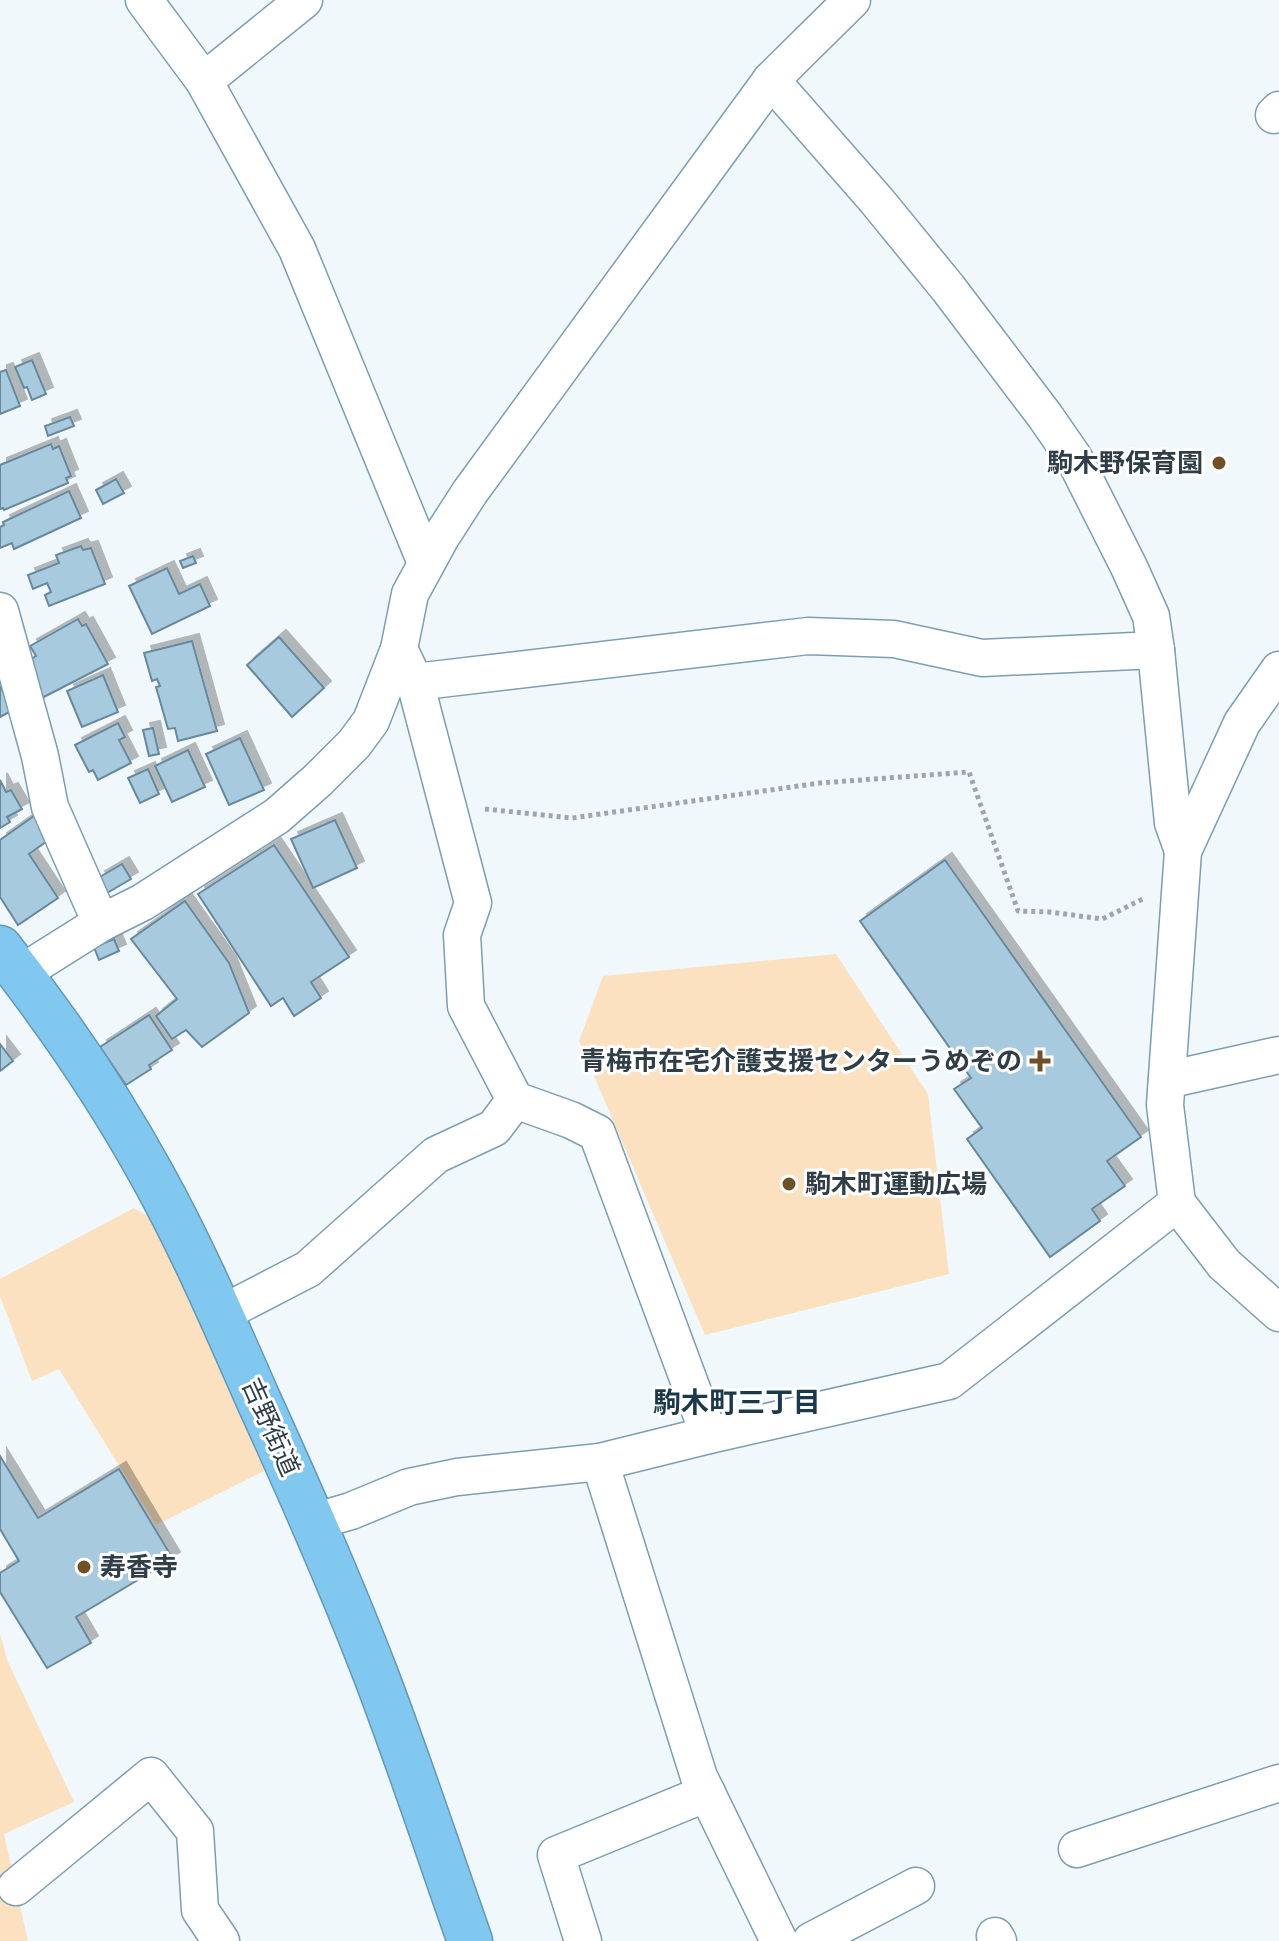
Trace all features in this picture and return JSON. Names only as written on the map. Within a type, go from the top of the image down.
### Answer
[{"type":"highway","name":"吉野街道","points":[[10,961],[116,1113],[152,1174],[198,1265],[313,1522],[377,1678],[470,1941]]},
{"type":"street","points":[[144,0],[204,81],[297,249],[426,563]]},
{"type":"street","points":[[204,81],[304,0]]},
{"type":"street","points":[[10,961],[143,902],[277,816],[354,744],[371,721],[399,649],[410,594],[470,492],[771,80],[852,0]]},
{"type":"street","points":[[771,80],[948,288],[1074,458],[1151,616],[1173,823],[1183,851]]},
{"type":"street","points":[[0,611],[40,756],[50,807],[101,923]]},
{"type":"street","points":[[415,682],[808,636],[894,639],[982,658],[1156,650]]},
{"type":"street","points":[[399,649],[415,682],[473,903],[462,935],[466,1006],[515,1100],[597,1133],[709,1435]]},
{"type":"street","points":[[1279,670],[1242,723],[1183,851],[1165,1105],[1177,1203],[1224,1264],[1279,1313]]},
{"type":"street","points":[[1167,1080],[1279,1055]]},
{"type":"street","points":[[221,1314],[308,1269],[436,1155],[494,1128],[515,1100]]},
{"type":"street","points":[[313,1522],[351,1511],[409,1487],[457,1477],[600,1462],[949,1381],[1177,1203]]},
{"type":"street","points":[[600,1462],[699,1777],[779,1941]]},
{"type":"street","points":[[16,1887],[151,1776],[195,1831],[200,1910],[221,1941]]},
{"type":"street","points":[[1077,1849],[1279,1783]]},
{"type":"street","points":[[583,1941],[556,1855],[707,1793]]},
{"type":"street","points":[[811,1941],[916,1886]]},
{"type":"path","points":[[447,805],[572,818],[820,783],[969,772],[1018,911],[1102,919],[1147,897],[1178,908]]},
{"type":"shaded area","name":"駒木町運動広場","points":[[836,954],[928,1094],[949,1274],[705,1335],[579,1041],[603,976]]},
{"type":"shaded area","points":[[134,1208],[153,1219],[270,1468],[156,1525],[59,1369],[32,1381],[0,1296],[0,1279]]},
{"type":"shaded area","points":[[0,1634],[8,1662],[74,1802],[4,1834],[28,1941],[0,1941]]},
{"type":"building","points":[[32,360],[46,394],[32,400],[15,367]]},
{"type":"building","points":[[6,370],[20,406],[0,414],[0,372]]},
{"type":"building","points":[[70,417],[74,426],[48,436],[45,426]]},
{"type":"building","points":[[51,444],[53,449],[59,446],[71,476],[66,478],[68,483],[0,509],[0,465]]},
{"type":"building","points":[[116,479],[124,493],[103,504],[96,490]]},
{"type":"building","points":[[69,491],[81,518],[14,549],[12,543],[0,548],[0,527],[4,525],[3,522]]},
{"type":"building","points":[[81,546],[83,550],[91,548],[105,584],[49,606],[45,595],[51,592],[47,583],[33,589],[28,575],[59,563],[56,555]]},
{"type":"building","points":[[193,556],[196,563],[183,568],[180,561]]},
{"type":"building","points":[[167,568],[179,594],[200,584],[210,606],[152,634],[129,586]]},
{"type":"building","points":[[78,619],[82,626],[86,624],[108,664],[40,699],[31,659],[36,656],[30,646]]},
{"type":"building","points":[[279,637],[324,688],[292,717],[247,665]]},
{"type":"building","points":[[192,641],[217,731],[178,741],[175,728],[168,729],[156,687],[160,686],[157,679],[152,681],[144,653]]},
{"type":"building","points":[[103,675],[118,712],[82,727],[67,691]]},
{"type":"building","points":[[0,686],[13,710],[0,717]]},
{"type":"building","points":[[118,723],[125,737],[119,740],[131,763],[98,780],[93,770],[89,772],[75,745]]},
{"type":"building","points":[[153,728],[159,754],[149,756],[143,730]]},
{"type":"building","points":[[240,738],[264,790],[229,805],[206,754]]},
{"type":"building","points":[[188,750],[205,787],[172,802],[155,766]]},
{"type":"building","points":[[148,769],[159,794],[140,803],[128,778]]},
{"type":"building","points":[[0,780],[6,792],[11,790],[22,809],[7,817],[10,822],[0,828]]},
{"type":"building","points":[[34,816],[50,839],[29,854],[58,898],[18,925],[0,897],[0,840]]},
{"type":"building","points":[[335,820],[357,868],[313,888],[291,839]]},
{"type":"building","points":[[274,845],[349,957],[311,982],[321,998],[294,1016],[283,998],[271,1006],[198,894]]},
{"type":"building","points":[[945,860],[1141,1137],[1107,1161],[1125,1186],[1092,1209],[1100,1221],[1050,1257],[967,1139],[982,1128],[954,1089],[971,1078],[860,921]]},
{"type":"building","points":[[122,864],[131,879],[107,893],[98,878]]},
{"type":"building","points":[[185,901],[229,963],[249,1013],[202,1047],[186,1030],[172,1039],[156,1016],[177,999],[131,939]]},
{"type":"building","points":[[114,939],[119,951],[99,960],[94,947]]},
{"type":"building","points":[[149,1015],[172,1050],[149,1065],[151,1069],[126,1085],[100,1047]]},
{"type":"building","points":[[0,1044],[13,1061],[0,1071]]},
{"type":"building","name":"寿香寺","points":[[0,1456],[38,1518],[119,1469],[173,1559],[76,1617],[91,1643],[47,1668],[0,1592],[0,1573],[19,1561],[0,1529]]},
{"type":"place","name":"駒木野保育園","points":[[1219,463]]},
{"type":"place","name":"青梅市在宅介護支援センターうめぞの","points":[[1040,1061]]},
{"type":"place","name":"駒木町運動広場","points":[[789,1184]]},
{"type":"place","name":"寿香寺","points":[[84,1567]]},
{"type":"district","name":"駒木町三丁目","points":[[737,1402]]}]
